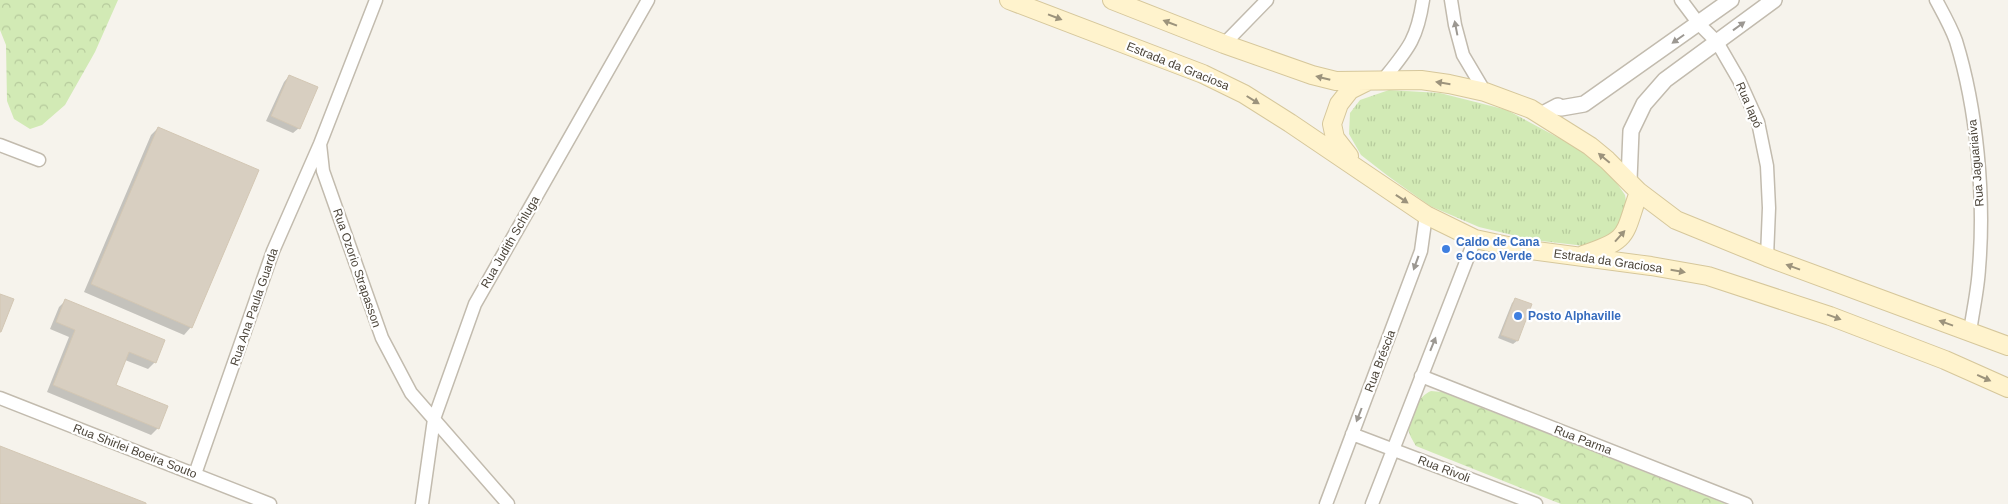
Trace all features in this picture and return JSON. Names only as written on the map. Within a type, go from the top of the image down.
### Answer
[{"type":"main road","name":"Estrada da Graciosa","points":[[1009,0],[1203,74],[1244,94],[1426,215],[1475,239],[1522,249],[1708,276],[1830,316],[1945,360],[2008,388]]},
{"type":"main road","points":[[1112,0],[1224,44],[1297,70],[1336,81],[1421,80],[1485,92],[1541,114],[1590,146],[1634,186],[1676,220],[1767,257],[2008,346]]},
{"type":"main road","points":[[1362,172],[1335,138],[1332,124],[1339,104],[1350,90],[1377,80]]},
{"type":"main road","points":[[1578,257],[1611,245],[1624,235],[1632,217],[1634,186]]},
{"type":"street","name":"Rua Ozorio Strapasson","points":[[376,0],[320,144],[323,171],[382,338],[411,393],[508,504]]},
{"type":"street","name":"Rua Judith Schluga","points":[[422,504],[434,419],[475,304],[648,0]]},
{"type":"street","points":[[1224,44],[1267,0]]},
{"type":"street","points":[[1377,80],[1408,50],[1419,26],[1424,0]]},
{"type":"street","points":[[1451,0],[1463,55],[1485,92]]},
{"type":"street","name":"Rua Iapó","points":[[1681,0],[1699,24],[1717,42],[1758,122],[1767,166],[1769,208],[1767,257]]},
{"type":"street","points":[[1541,114],[1558,106],[1561,108],[1584,104],[1731,0]]},
{"type":"street","points":[[1634,186],[1631,131],[1644,104],[1665,80],[1774,0]]},
{"type":"street","name":"Rua Jaguariaíva","points":[[1936,0],[1955,40],[1969,91],[1977,147],[1981,217],[1979,268],[1970,332]]},
{"type":"street","name":"Rua Ana Paula Guarda","points":[[195,474],[273,251],[320,144]]},
{"type":"street","points":[[0,145],[39,160]]},
{"type":"street","name":"Rua Bréscia","points":[[1326,504],[1421,251],[1426,215]]},
{"type":"street","points":[[1372,504],[1475,239]]},
{"type":"street","name":"Rua Parma","points":[[1421,376],[1746,504]]},
{"type":"street","name":"Rua Shirlei Boeira Souto","points":[[0,398],[270,504]]},
{"type":"street","name":"Rua Rivoli","points":[[1352,434],[1536,504]]},
{"type":"green space","points":[[0,0],[118,0],[95,52],[65,105],[42,125],[30,129],[14,119],[7,101],[6,45],[0,30]]},
{"type":"green space","points":[[1389,90],[1440,93],[1507,110],[1572,145],[1607,169],[1625,195],[1628,215],[1619,234],[1585,246],[1533,240],[1479,227],[1430,206],[1361,155],[1349,134],[1350,113],[1360,100]]},
{"type":"green space","points":[[1431,391],[1442,392],[1726,504],[1561,504],[1416,446],[1408,429],[1408,422],[1418,401]]},
{"type":"building","points":[[289,75],[318,87],[300,129],[271,116]]},
{"type":"building","points":[[158,127],[259,170],[192,328],[91,284]]},
{"type":"building","points":[[0,294],[14,299],[1,332],[0,332]]},
{"type":"building","name":"Posto Alphaville","points":[[1515,298],[1532,304],[1518,341],[1501,335]]},
{"type":"building","points":[[65,299],[165,340],[156,363],[129,352],[116,385],[168,406],[159,429],[53,385],[75,330],[56,322]]},
{"type":"building","points":[[0,446],[146,503],[146,504],[0,504]]},
{"type":"place","name":"Caldo de Cana e Coco Verde","points":[[1446,249]]},
{"type":"place","name":"Posto Alphaville","points":[[1518,316]]}]
